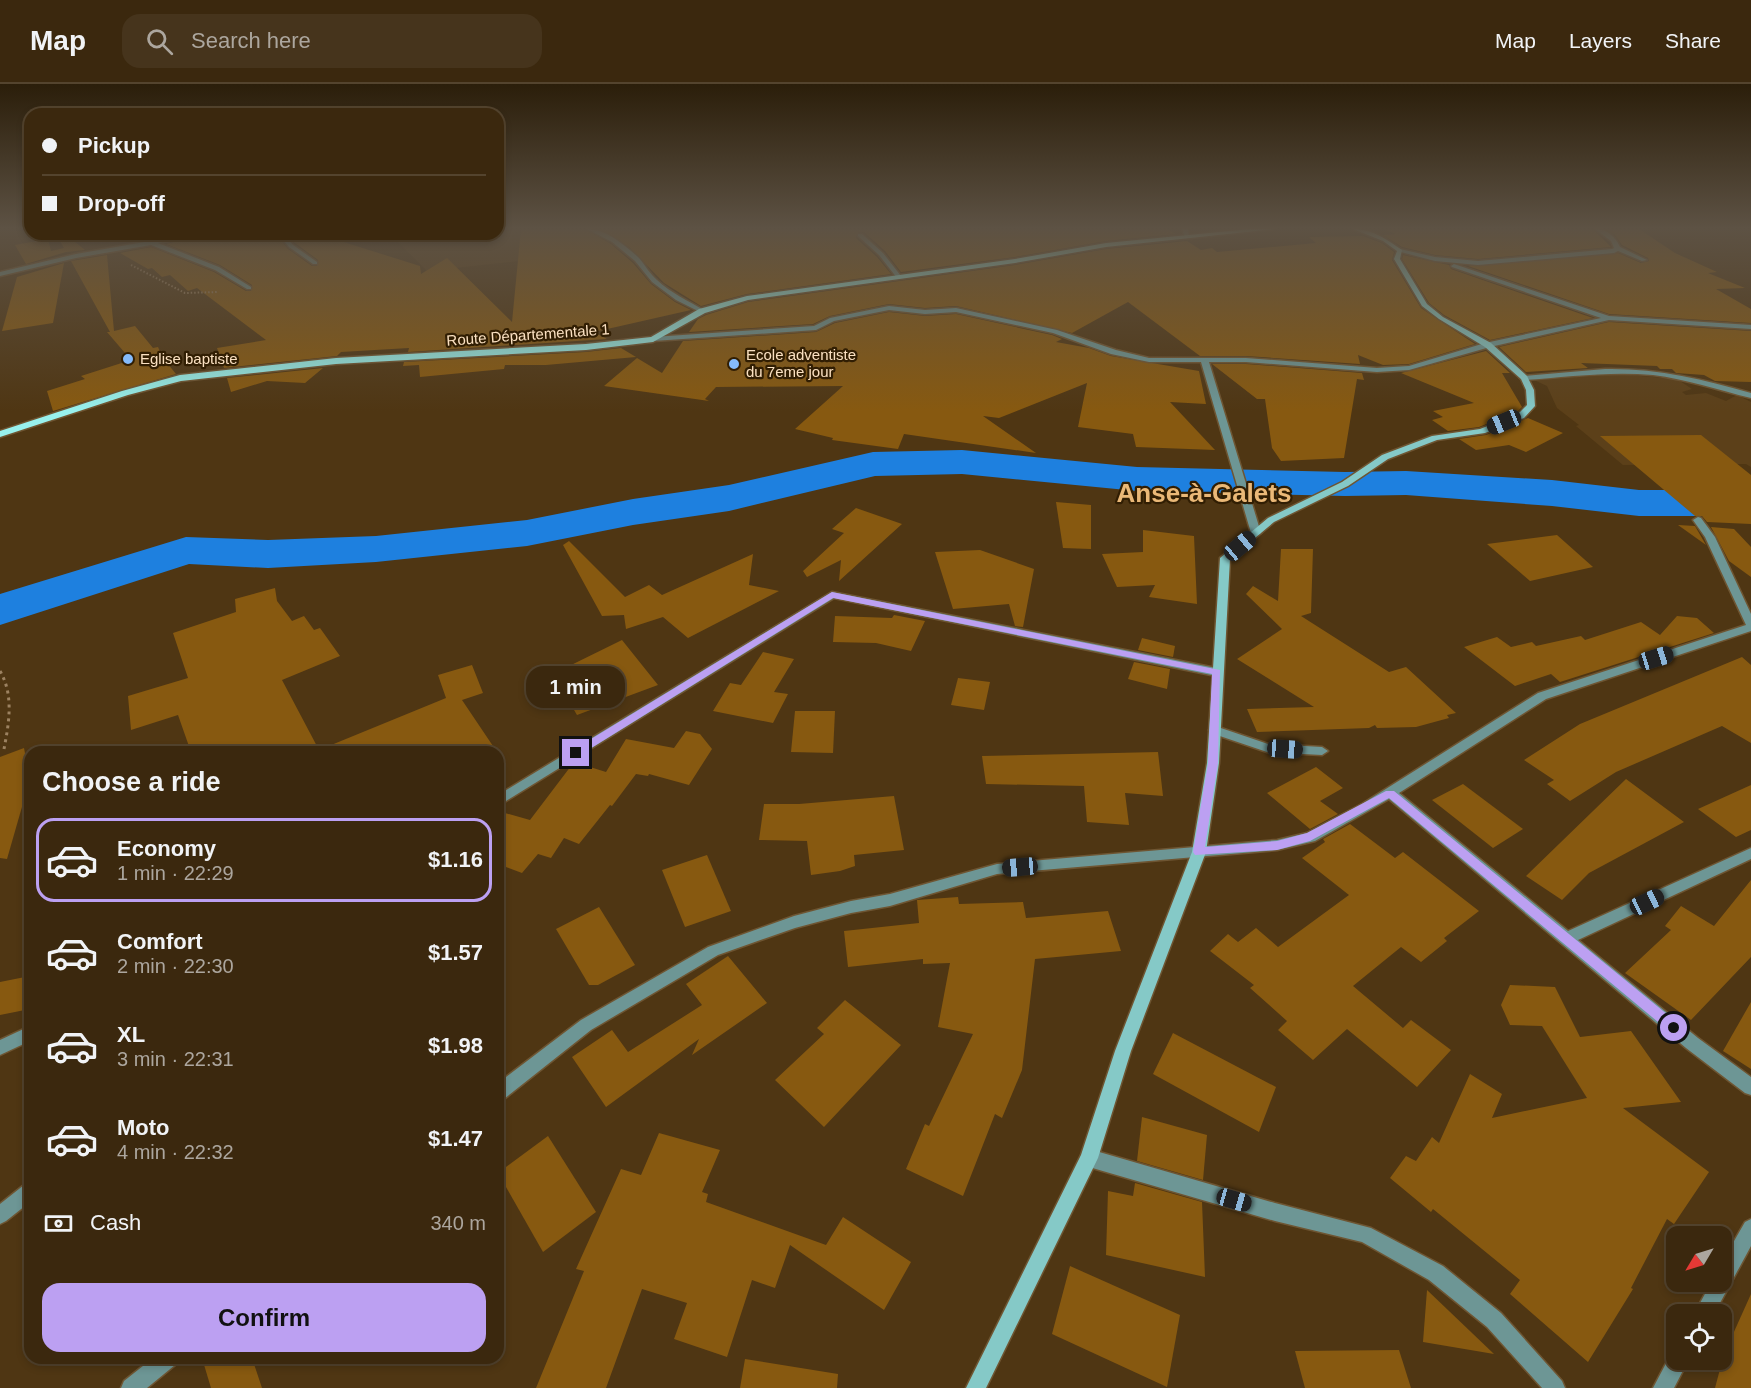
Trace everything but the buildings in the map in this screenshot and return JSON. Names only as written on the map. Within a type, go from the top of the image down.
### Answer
[{"type":"main road","name":"Route Départementale 1","points":[[0,434],[125,393],[180,378],[336,361],[586,347],[653,339],[702,311],[747,298],[806,290]]},
{"type":"street","points":[[666,290],[702,311]]},
{"type":"street","points":[[976,1388],[1089,1158],[1123,1051],[1199,852],[1213,763],[1216,672],[1225,558],[1271,520],[1345,484],[1384,457],[1436,438],[1482,431],[1521,416],[1532,406],[1530,390],[1524,378],[1488,345],[1441,318],[1424,305],[1415,290]]},
{"type":"street","points":[[1526,290],[1609,318],[1751,327]]},
{"type":"street","points":[[653,339],[816,328],[832,319],[889,308],[925,312],[956,310],[1055,331],[1114,352],[1149,360],[1205,362],[1246,360],[1377,370],[1409,368],[1488,345],[1609,318]]},
{"type":"street","points":[[1205,362],[1256,533]]},
{"type":"street","points":[[1524,378],[1620,372],[1651,373],[1706,382],[1751,396]]},
{"type":"street","points":[[504,1088],[586,1024],[713,951],[794,922],[851,907],[890,900],[997,869],[1277,845],[1310,837],[1390,793],[1542,696],[1751,626],[1710,537],[1698,520]]},
{"type":"street","points":[[504,797],[832,595],[1216,672]]},
{"type":"street","points":[[1215,730],[1267,748],[1322,752]]},
{"type":"street","points":[[1390,793],[1692,1043],[1751,1087]]},
{"type":"street","points":[[1566,939],[1751,853]]},
{"type":"street","points":[[0,1048],[24,1036]]},
{"type":"street","points":[[1089,1158],[1275,1212],[1365,1234],[1436,1273],[1494,1320],[1555,1388]]},
{"type":"street","points":[[0,1215],[24,1196]]},
{"type":"street","points":[[1732,1263],[1751,1228]]},
{"type":"street","points":[[131,1388],[161,1364]]},
{"type":"street","points":[[1663,1388],[1673,1370]]},
{"type":"path","points":[[179,290],[185,293],[239,290]]},
{"type":"path","points":[[0,671],[4,677],[8,702],[4,749]]},
{"type":"shaded area","points":[[1617,374],[1677,379],[1692,389],[1682,392],[1686,395],[1706,393],[1726,401],[1737,395],[1751,402],[1751,467],[1746,464],[1623,465],[1557,408],[1547,386],[1534,380]]},
{"type":"waterway","points":[[0,610],[186,550],[268,554],[376,549],[527,533],[633,512],[729,498],[873,464],[962,462],[1137,479],[1345,484],[1406,483],[1552,493],[1639,503],[1751,503]]},
{"type":"place","name":"Eglise baptiste","points":[[128,359]]},
{"type":"place","name":"Ecole adventiste du 7eme jour","points":[[734,364]]},
{"type":"district","name":"Anse-à-Galets","points":[[1204,493]]},
{"type":"route","points":[[576,753],[832,595],[1216,672],[1213,763],[1199,852],[1277,845],[1310,837],[1390,793],[1674,1028]]}]
